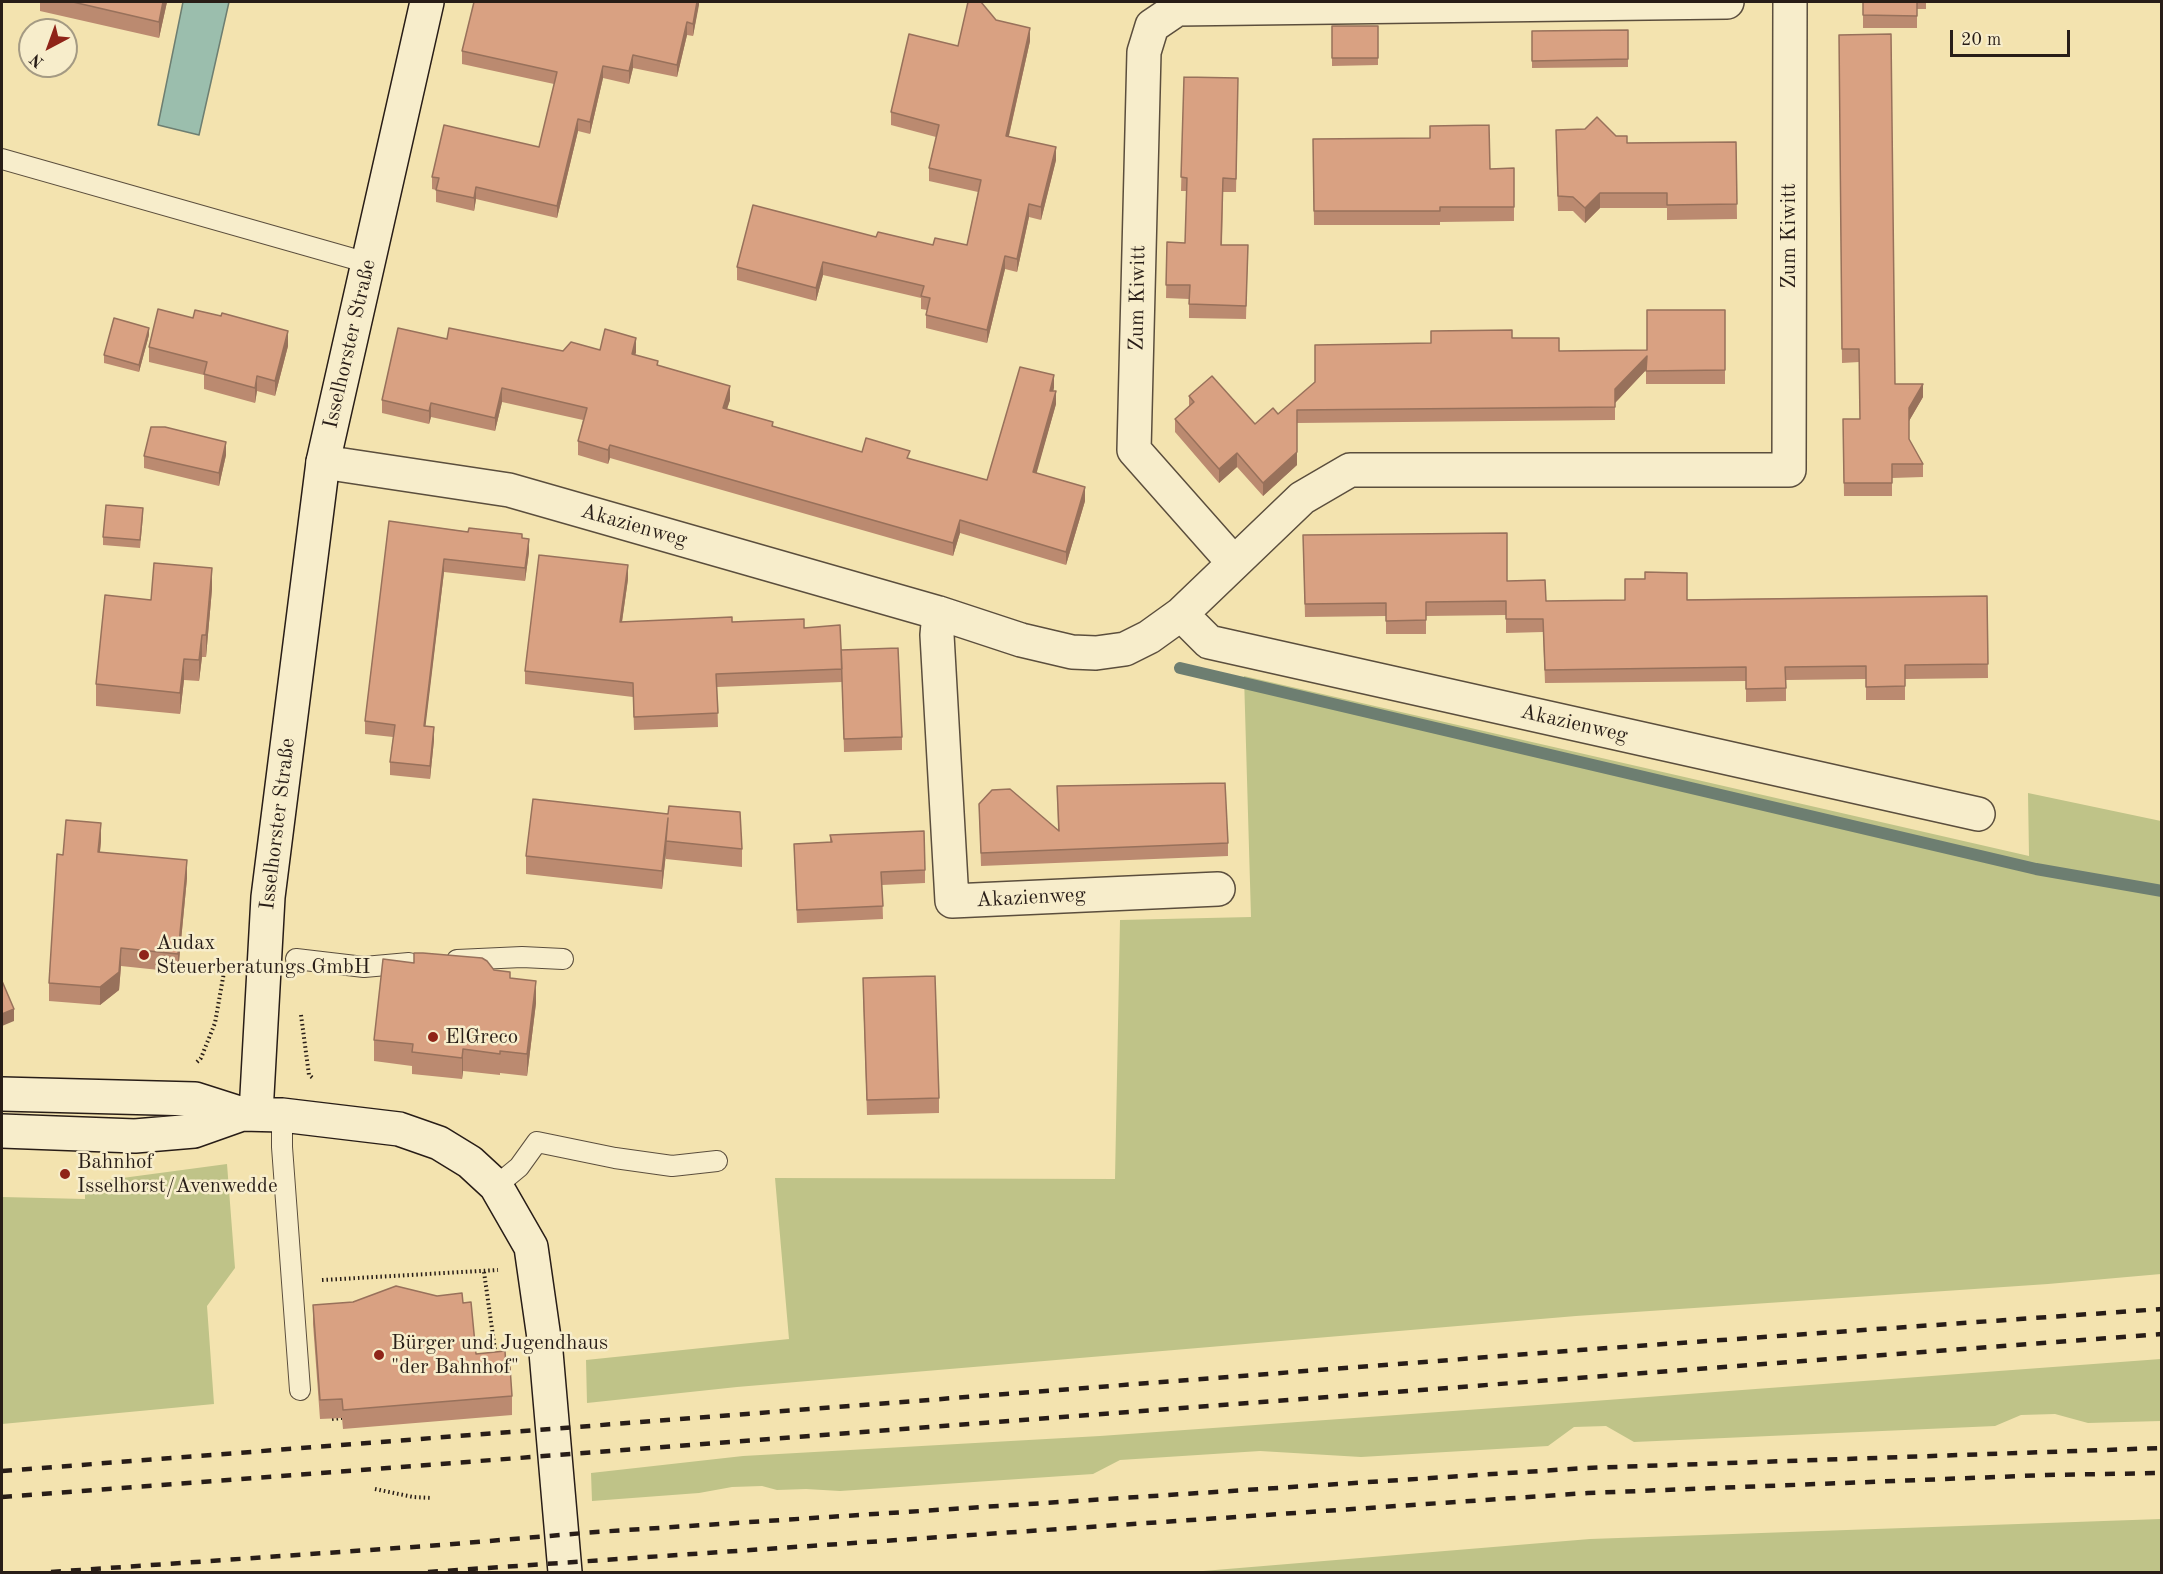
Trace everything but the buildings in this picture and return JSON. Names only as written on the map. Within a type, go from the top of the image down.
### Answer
[{"type":"street","name":"Isselhorster Straße","points":[[260,1114],[268,897],[323,462],[427,2]]},
{"type":"street","name":"Zum Kiwitt","points":[[1234,563],[1134,450],[1144,51],[1152,26],[1175,5],[1727,2]]},
{"type":"street","name":"Zum Kiwitt","points":[[1789,470],[1790,2]]},
{"type":"street","name":"Akazienweg","points":[[323,462],[509,490],[939,613],[1021,640],[1072,652],[1096,653],[1125,649],[1149,637],[1180,614],[1302,498],[1350,470],[1789,470]]},
{"type":"street","name":"Akazienweg","points":[[939,613],[937,635],[952,902],[1218,889]]},
{"type":"street","name":"Akazienweg","points":[[1180,614],[1209,642],[1978,814]]},
{"type":"street","points":[[2,1094],[195,1099],[260,1114],[399,1129],[439,1143],[470,1162],[496,1186],[531,1247],[546,1352],[565,1572]]},
{"type":"street","points":[[2,1131],[135,1136],[194,1131],[260,1114]]},
{"type":"lane","points":[[2,159],[368,262]]},
{"type":"lane","points":[[296,959],[364,967],[430,961],[522,957],[563,959]]},
{"type":"lane","points":[[260,1114],[282,1147],[300,1390]]},
{"type":"lane","points":[[496,1186],[519,1167],[537,1142],[615,1158],[672,1166],[717,1161]]},
{"type":"path","points":[[296,959],[295,967],[309,1076],[316,1080]]},
{"type":"path","points":[[292,1281],[484,1272],[534,1267]]},
{"type":"path","points":[[484,1272],[496,1360]]},
{"type":"path","points":[[332,1419],[342,1418]]},
{"type":"path","points":[[375,1489],[413,1497],[432,1498]]},
{"type":"green space","points":[[1244,676],[2029,856],[2028,793],[2161,821],[2161,1274],[2048,1284],[1576,1316],[737,1387],[587,1403],[586,1360],[789,1339],[775,1178],[1115,1179],[1120,920],[1251,917]]},
{"type":"green space","points":[[227,1164],[235,1268],[207,1306],[214,1404],[2,1424],[2,1197],[85,1199],[85,1183]]},
{"type":"green space","points":[[2161,1359],[2161,1421],[2088,1423],[2055,1414],[2021,1415],[1995,1426],[1634,1442],[1606,1426],[1574,1427],[1548,1446],[1361,1457],[1260,1451],[1120,1460],[1093,1474],[840,1491],[777,1490],[762,1486],[732,1487],[699,1493],[592,1501],[591,1473],[743,1456],[1100,1436]]},
{"type":"green space","points":[[2161,1519],[2161,1572],[1191,1572],[1590,1539]]},
{"type":"shaded area","points":[[183,2],[229,2],[199,135],[158,125]]},
{"type":"waterway","points":[[1180,668],[2036,869],[2162,891]]},
{"type":"railway","points":[[2,1471],[1580,1350],[2162,1309]]},
{"type":"railway","points":[[2,1497],[2162,1334]]},
{"type":"railway","points":[[51,1572],[596,1532],[1586,1468],[2162,1448]]},
{"type":"railway","points":[[428,1572],[1588,1493],[2047,1475],[2162,1473]]},
{"type":"place","name":"Audax Steuerberatungs GmbH","points":[[144,955]]},
{"type":"place","name":"ElGreco","points":[[433,1037]]},
{"type":"place","name":"Bahnhof Isselhorst/Avenwedde","points":[[65,1174]]},
{"type":"place","name":"Bürger und Jugendhaus \"der Bahnhof\"","points":[[379,1355]]}]
